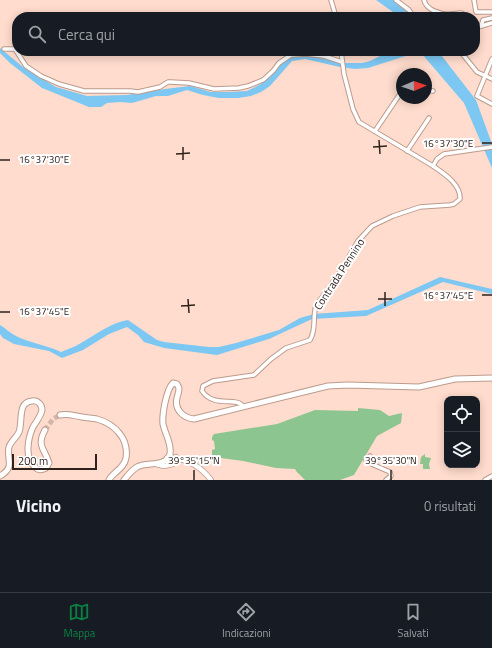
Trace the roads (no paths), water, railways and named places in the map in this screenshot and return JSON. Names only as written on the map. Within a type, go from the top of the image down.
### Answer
[{"type":"main road","points":[[124,480],[136,467],[162,463],[167,458],[170,450],[169,441],[163,424],[163,415],[169,389],[173,383],[177,384],[179,388],[177,400],[179,411],[185,416],[194,419],[328,386],[348,385],[419,388],[455,379],[492,378]]},
{"type":"main road","points":[[0,476],[6,472],[9,467],[9,448],[20,430],[23,408],[29,402],[36,401],[41,405],[42,409],[31,432],[28,451],[32,464],[36,469],[40,470],[46,468],[49,463],[41,445],[41,439],[45,430]]},
{"type":"main road","points":[[60,414],[70,414],[97,419],[121,433],[124,443],[125,460],[122,467],[111,476],[109,480]]},
{"type":"street","points":[[331,0],[335,12]]},
{"type":"street","points":[[396,0],[410,12]]},
{"type":"street","points":[[424,0],[425,4],[431,10],[438,12]]},
{"type":"street","points":[[474,0],[476,12],[492,12]]},
{"type":"street","points":[[481,26],[483,20],[492,18]]},
{"type":"street","points":[[481,26],[492,23]]},
{"type":"street","points":[[4,49],[12,49]]},
{"type":"street","points":[[20,56],[26,66],[40,76],[59,84],[84,91],[138,92],[160,88],[168,82],[189,83],[214,89],[233,89],[248,86],[262,80],[273,71],[279,63],[290,56]]},
{"type":"street","points":[[324,56],[342,62]]},
{"type":"street","name":"Contrada Pennino","points":[[242,405],[238,402],[223,402],[211,399],[202,391],[203,386],[213,381],[251,376],[258,373],[271,359],[286,348],[310,340],[314,331],[314,314],[316,306],[342,269],[358,241],[372,226],[392,216],[420,207],[454,204],[458,201],[460,196],[457,188],[449,178],[433,166],[359,122],[356,117],[343,68],[341,56]]},
{"type":"street","points":[[464,56],[477,72],[492,79]]},
{"type":"street","points":[[492,59],[477,96],[492,104]]},
{"type":"street","points":[[375,131],[396,100]]},
{"type":"street","points":[[407,151],[429,118]]},
{"type":"street","points":[[433,166],[437,159],[444,154],[492,148]]},
{"type":"street","points":[[169,441],[174,460]]},
{"type":"street","points":[[370,456],[366,460],[368,462],[390,472],[391,476],[386,480]]},
{"type":"street","points":[[167,458],[169,462],[174,460],[200,469],[211,480]]},
{"type":"street","points":[[156,464],[160,466],[174,460]]},
{"type":"street","points":[[485,480],[492,476],[490,475],[492,472]]},
{"type":"water","points":[[376,0],[394,0],[407,12],[393,12]]},
{"type":"water","points":[[0,48],[23,67],[56,87],[87,96],[127,95],[190,86],[211,92],[247,91],[261,84],[280,65],[293,56],[314,57],[345,63],[362,63],[380,56],[406,56],[368,68],[355,69],[305,59],[292,61],[270,86],[251,96],[219,98],[187,90],[168,96],[156,96],[132,103],[107,103],[101,107],[89,107],[42,88],[10,63],[0,53]]},
{"type":"water","points":[[424,56],[442,56],[476,100],[492,144],[492,168],[464,103]]},
{"type":"water","points":[[440,277],[492,289],[492,294],[443,282],[366,316],[312,319],[269,339],[217,355],[164,348],[144,342],[138,335],[127,327],[109,334],[83,350],[62,358],[49,351],[14,344],[3,338],[0,334],[0,325],[14,335],[61,352],[79,344],[109,326],[128,320],[157,340],[164,342],[219,347],[279,330],[300,318],[314,314],[368,310]]},
{"type":"tunnel","points":[[45,430],[53,419],[60,415]]}]
